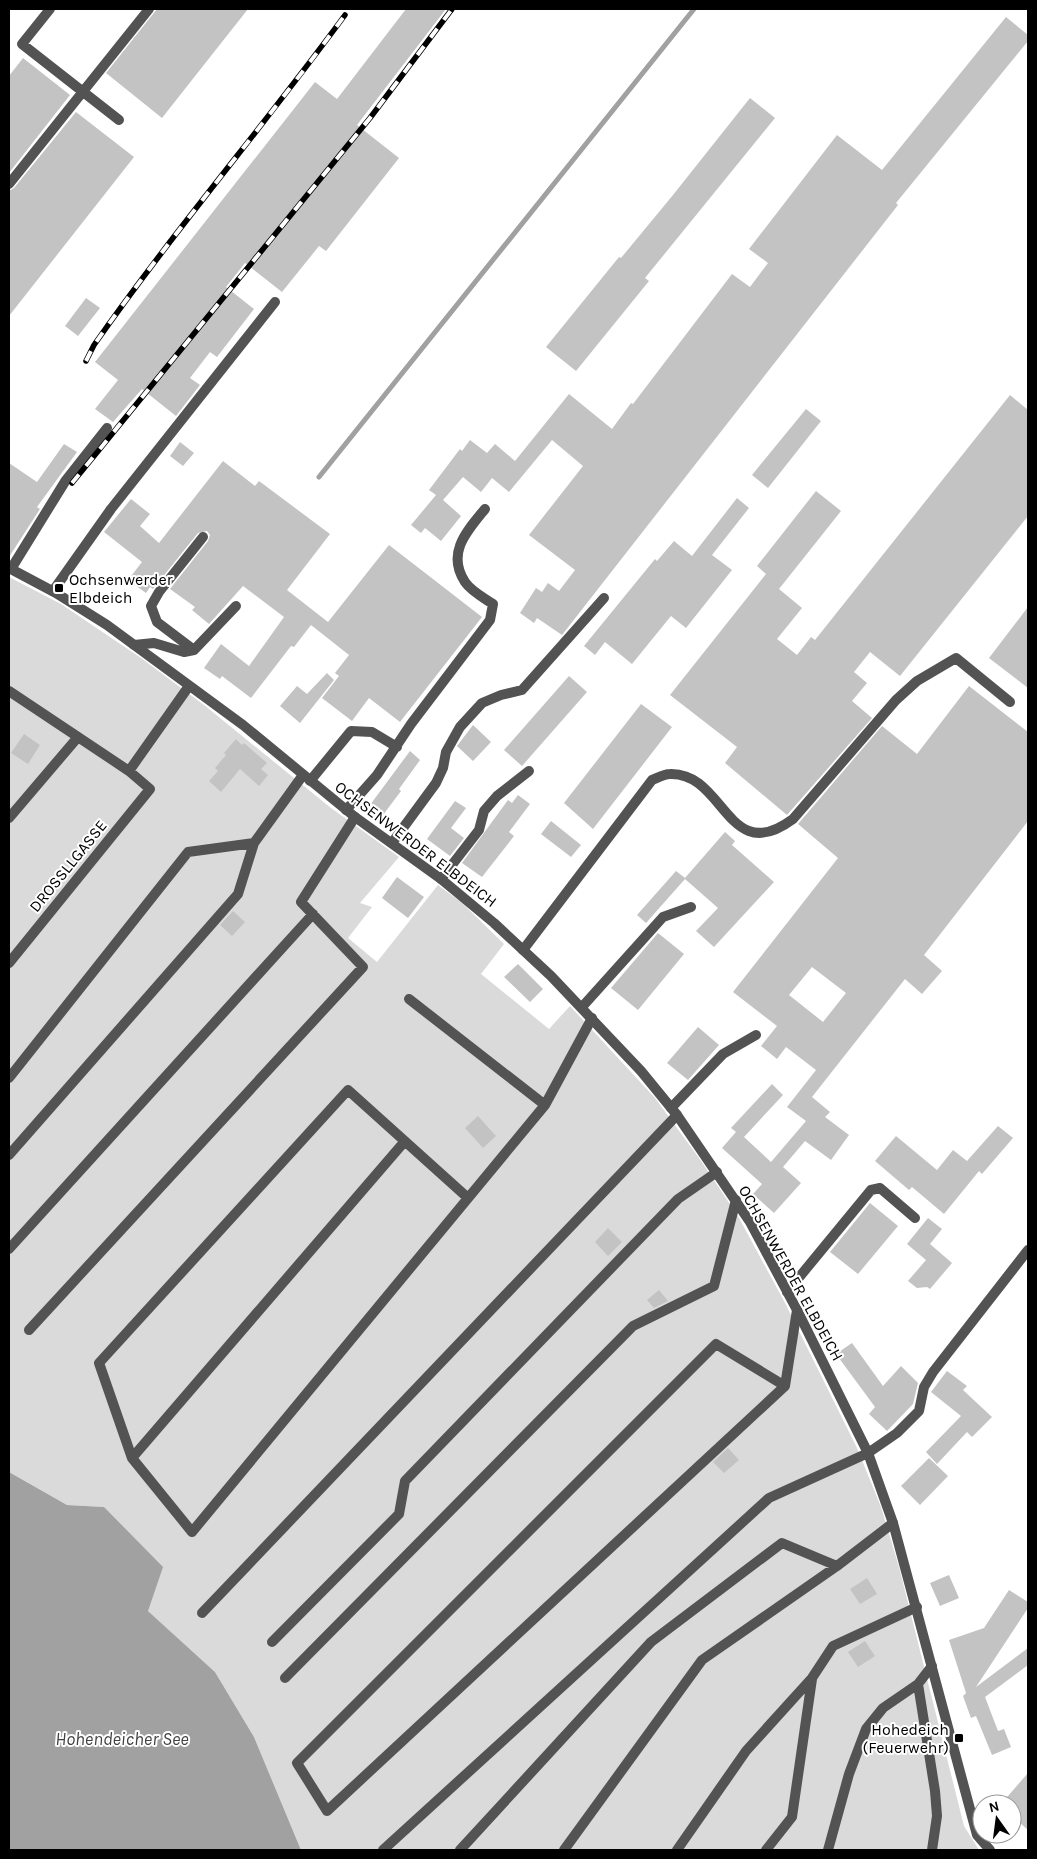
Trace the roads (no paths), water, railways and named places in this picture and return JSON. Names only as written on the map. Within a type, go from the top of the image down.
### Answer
[{"type":"street","points":[[50,9],[22,44],[119,120]]},
{"type":"street","points":[[9,184],[149,9]]},
{"type":"street","points":[[53,591],[111,509],[275,302]]},
{"type":"street","points":[[10,569],[66,480],[107,428]]},
{"type":"street","points":[[346,810],[376,775],[411,724],[490,620],[493,604],[466,584],[459,570],[458,552],[461,538],[485,509]]},
{"type":"street","points":[[194,650],[157,622],[151,606],[159,592],[203,537]]},
{"type":"street","name":"OCHSENWERDER ELBDEICH","points":[[10,569],[53,591],[134,645],[244,725],[346,810],[441,879],[523,950],[582,1007],[674,1112],[736,1200],[798,1310],[868,1453],[894,1523],[977,1835],[990,1850]]},
{"type":"street","points":[[392,843],[436,784],[443,768],[446,752],[460,727],[482,703],[501,695],[522,690],[604,598]]},
{"type":"street","points":[[134,645],[154,643],[184,652],[194,650],[236,606]]},
{"type":"street","points":[[523,950],[652,780],[668,773],[686,776],[704,789],[742,829],[760,834],[778,830],[793,819],[896,700],[917,681],[956,658],[1010,702]]},
{"type":"street","points":[[9,691],[129,771],[189,686]]},
{"type":"street","points":[[9,1155],[238,894],[254,843],[306,778],[351,731],[372,732],[397,747]]},
{"type":"street","points":[[9,818],[78,736]]},
{"type":"street","name":"DROSSLLGASSE","points":[[9,963],[150,789],[129,771]]},
{"type":"street","points":[[441,879],[479,830],[484,811],[497,796],[529,771]]},
{"type":"street","points":[[29,1330],[363,966],[301,902],[356,817]]},
{"type":"street","points":[[9,1078],[188,852],[254,843]]},
{"type":"street","points":[[582,1007],[663,916],[691,907]]},
{"type":"street","points":[[9,1250],[313,914]]},
{"type":"street","points":[[409,998],[545,1105]]},
{"type":"street","points":[[468,1198],[348,1090],[99,1363],[132,1458],[192,1532],[545,1105],[592,1018]]},
{"type":"street","points":[[202,1613],[674,1112],[722,1054],[756,1035]]},
{"type":"street","points":[[132,1458],[405,1141]]},
{"type":"street","points":[[272,1642],[399,1514],[406,1481],[678,1199],[717,1172]]},
{"type":"street","points":[[787,1292],[871,1190],[880,1188],[915,1218]]},
{"type":"street","points":[[285,1678],[633,1326],[714,1286],[736,1200]]},
{"type":"street","points":[[383,1850],[769,1498],[868,1453],[912,1420],[919,1411],[924,1388],[933,1372],[1028,1250]]},
{"type":"street","points":[[785,1386],[716,1344],[297,1763],[328,1811],[785,1386],[798,1310]]},
{"type":"street","points":[[564,1850],[702,1660],[837,1566],[894,1523]]},
{"type":"street","points":[[460,1850],[652,1642],[782,1543],[837,1566]]},
{"type":"street","points":[[677,1850],[746,1751],[812,1678],[833,1646],[917,1607]]},
{"type":"street","points":[[828,1850],[848,1774],[866,1729],[883,1708],[918,1684],[932,1666]]},
{"type":"street","points":[[766,1850],[792,1817],[812,1678]]},
{"type":"street","points":[[918,1684],[936,1800],[937,1816],[932,1850]]},
{"type":"water","name":"Hohendeicher See","points":[[9,1472],[67,1505],[104,1507],[163,1567],[148,1611],[215,1672],[254,1737],[301,1850],[9,1850]]},
{"type":"waterway","points":[[319,477],[694,9]]},
{"type":"railway","points":[[72,483],[370,118],[452,9]]},
{"type":"railway","points":[[86,361],[94,345],[124,303],[345,15]]},
{"type":"place","name":"Ochsenwerder Elbdeich","points":[[59,588]]},
{"type":"place","name":"Hohedeich (Feuerwehr)","points":[[959,1738]]}]
